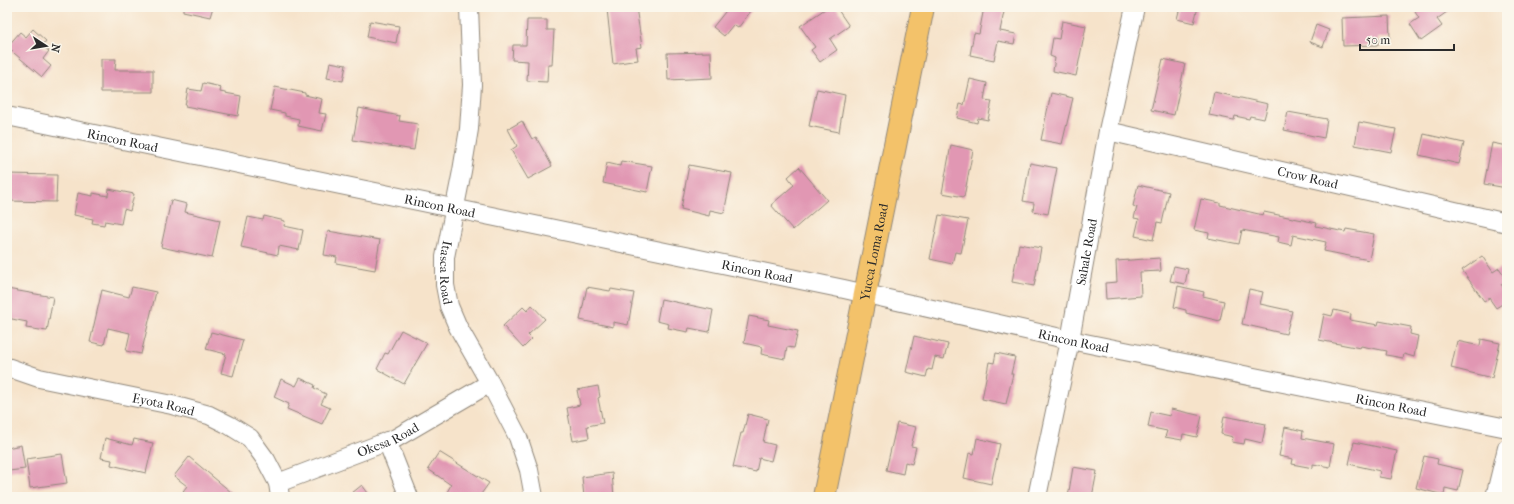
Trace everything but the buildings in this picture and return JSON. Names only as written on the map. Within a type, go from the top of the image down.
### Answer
[{"type":"main road","name":"Yucca Loma Road","points":[[824,497],[924,7]]},
{"type":"street","name":"Itasca Road","points":[[469,7],[472,85],[469,129],[445,257],[445,285],[449,306],[458,327],[490,383],[518,437],[529,470],[534,497]]},
{"type":"street","name":"Sahale Road","points":[[1037,497],[1070,340],[1108,132],[1134,7]]},
{"type":"street","name":"Rincon Road","points":[[7,116],[866,294],[1070,340],[1507,428]]},
{"type":"street","name":"Crow Road","points":[[1108,132],[1507,223]]},
{"type":"street","name":"Eyota Road","points":[[7,368],[39,378],[172,405],[209,415],[250,438],[266,460],[279,490]]},
{"type":"street","name":"Okesa Road","points":[[279,490],[396,438],[490,383]]},
{"type":"street","points":[[387,442],[409,497]]},
{"type":"street","points":[[1496,497],[1507,448]]}]
